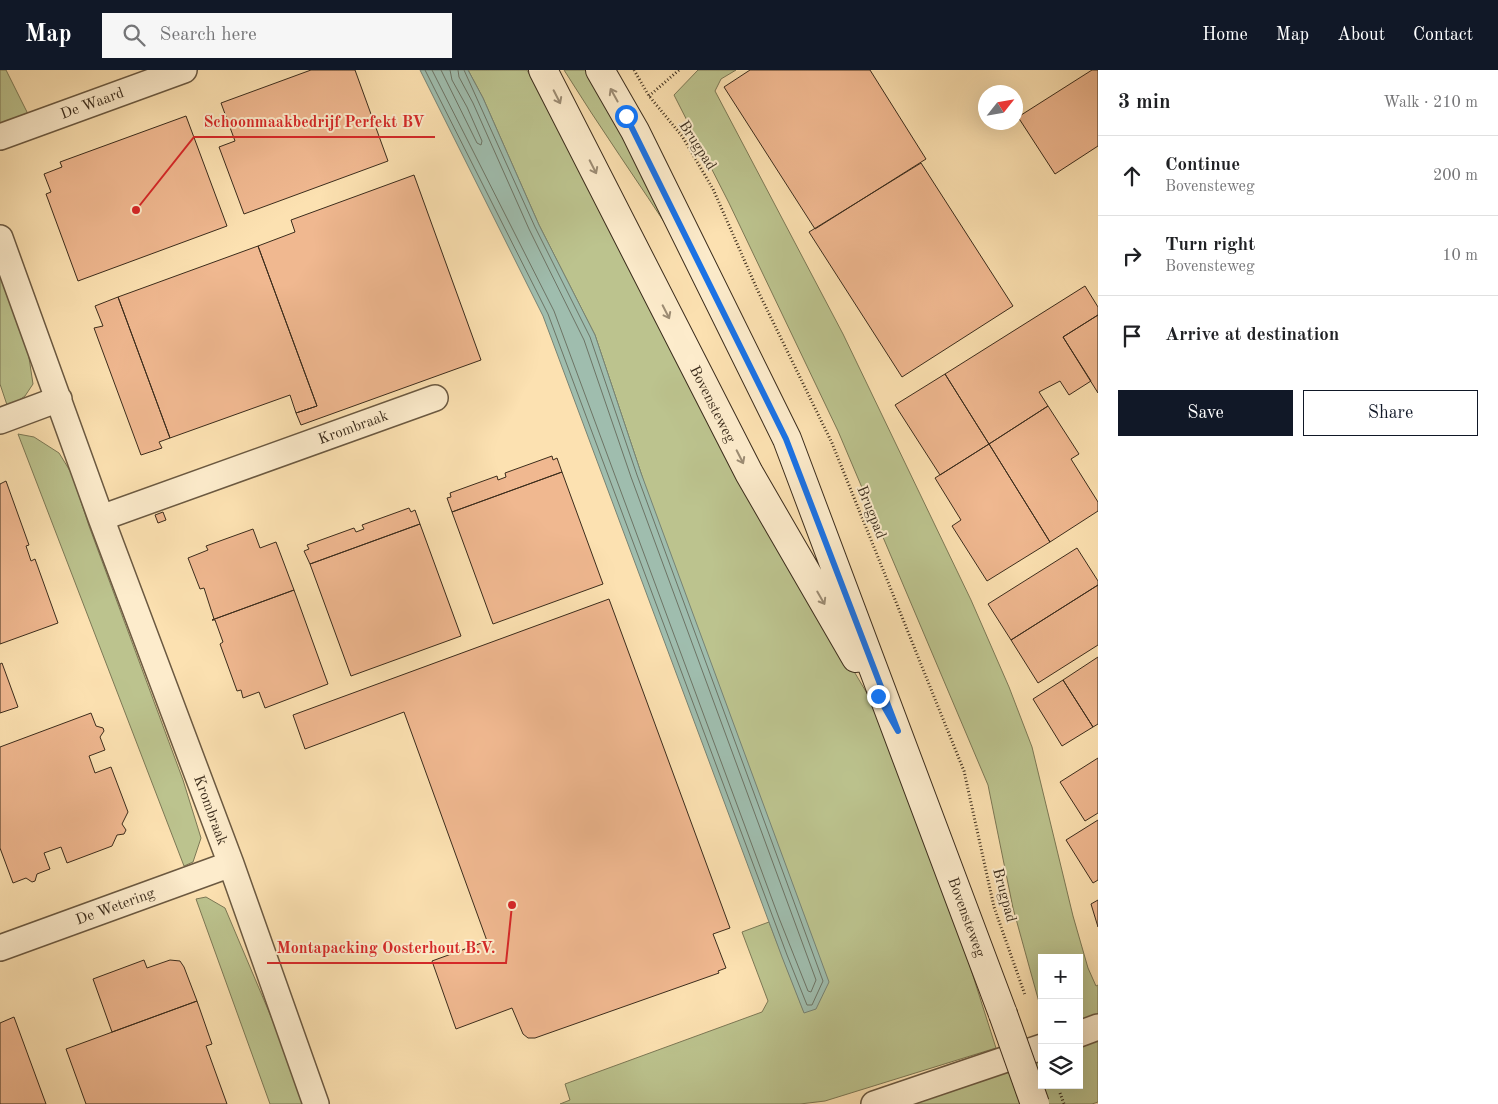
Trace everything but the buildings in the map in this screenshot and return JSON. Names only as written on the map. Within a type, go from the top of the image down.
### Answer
[{"type":"main road","name":"Bovensteweg","points":[[543,70],[749,473],[898,731]]},
{"type":"main road","name":"Bovensteweg","points":[[600,70],[635,131],[786,439],[898,731],[1015,1007],[1035,1104]]},
{"type":"street","name":"De Waard","points":[[0,137],[184,70]]},
{"type":"street","name":"Krombraak","points":[[0,238],[231,864],[316,1104]]},
{"type":"street","name":"Krombraak","points":[[102,518],[435,398]]},
{"type":"street","points":[[0,421],[59,399]]},
{"type":"street","name":"De Wetering","points":[[0,948],[231,864]]},
{"type":"street","points":[[1083,1033],[1098,1028]]},
{"type":"street","points":[[874,1104],[1038,1048]]},
{"type":"path","points":[[634,70],[649,96],[679,70]]},
{"type":"path","name":"Brugpad","points":[[649,96],[682,136],[713,189],[757,290],[832,443],[964,770],[1015,1007]]},
{"type":"green space","points":[[0,70],[6,70],[29,116],[0,129]]},
{"type":"green space","points":[[468,70],[527,70],[798,577],[868,695],[900,771],[960,935],[996,1048],[825,1101],[800,1104],[560,1104],[570,1100],[565,1084],[762,1012],[768,1001],[742,932],[769,922],[804,1012],[641,473],[595,335],[539,225],[483,98]]},
{"type":"green space","points":[[564,70],[590,70],[676,240],[591,113]]},
{"type":"green space","points":[[698,70],[736,70],[721,79],[715,91],[843,334],[971,600],[1009,687],[1032,747],[1073,916],[1088,968],[1096,986],[1098,985],[1098,1015],[1083,1020],[1083,954],[1038,954],[1038,999],[1013,908],[988,785],[838,431],[729,203],[674,95]]},
{"type":"green space","points":[[0,273],[28,351],[33,384],[25,396],[8,408],[0,384]]},
{"type":"green space","points":[[18,434],[34,437],[59,453],[72,474],[89,526],[183,780],[201,838],[193,862],[184,866]]},
{"type":"green space","points":[[206,897],[225,908],[308,1104],[270,1104],[196,899]]},
{"type":"green space","points":[[1098,1039],[1098,1102],[1092,1104],[902,1104],[1038,1061],[1038,1089],[1083,1089],[1083,1045]]},
{"type":"water","points":[[420,70],[468,70],[483,98],[539,225],[595,335],[641,473],[829,982],[816,1009],[804,1013],[543,316]]},
{"type":"place","name":"Schoonmaakbedrijf Perfekt BV","points":[[136,210]]},
{"type":"place","name":"Montapacking Oosterhout B.V.","points":[[512,905]]},
{"type":"route","points":[[626,116],[786,439],[898,731],[878,696]]}]
